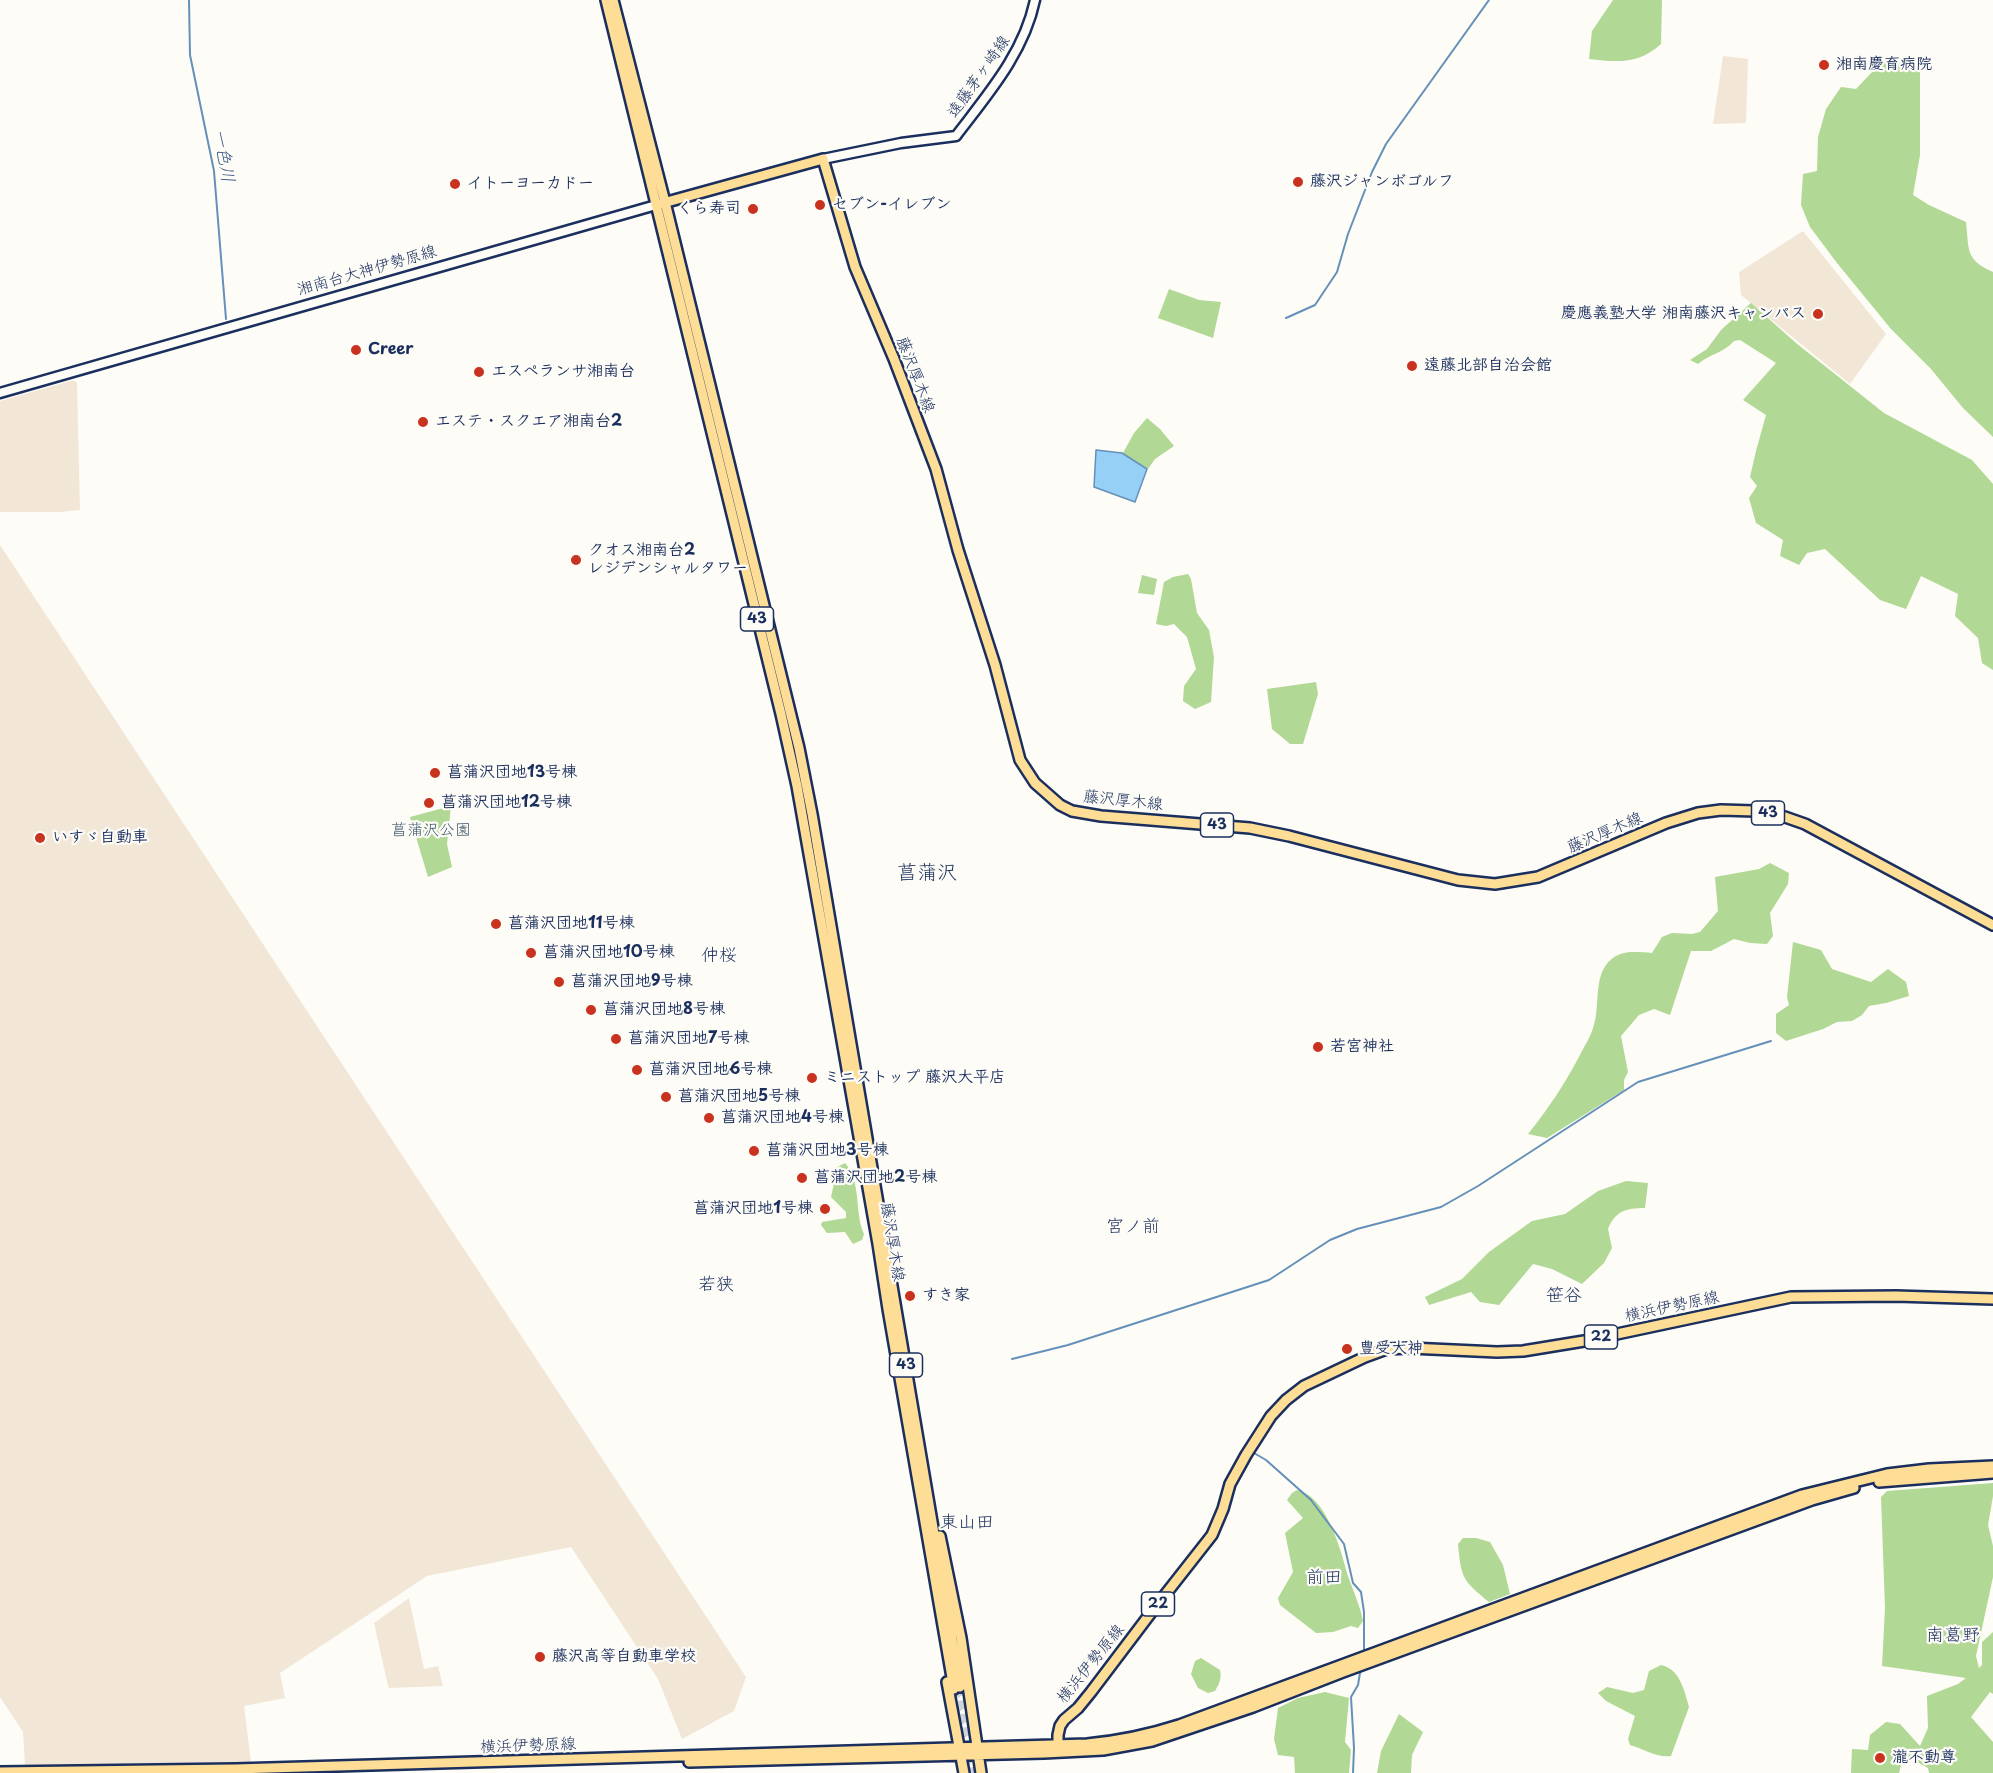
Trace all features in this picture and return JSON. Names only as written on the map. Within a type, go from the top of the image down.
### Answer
[{"type":"main road","name":"藤沢厚木線","points":[[606,0],[661,203],[793,725],[813,814],[957,1688]]},
{"type":"main road","name":"藤沢厚木線","points":[[614,0],[661,203]]},
{"type":"main road","name":"遠藤茅ヶ崎線","points":[[823,159],[901,143],[956,136],[989,94],[1016,52],[1032,17],[1035,0]]},
{"type":"main road","name":"藤沢厚木線","points":[[823,159],[857,270],[936,469],[957,550],[995,665],[1020,760],[1035,783],[1060,805],[1084,814],[1252,829],[1289,836],[1468,882],[1495,884],[1529,880],[1680,817],[1721,810],[1755,811],[1785,817],[1804,824],[1993,925]]},
{"type":"main road","points":[[661,203],[823,159]]},
{"type":"main road","name":"湘南台大神伊勢原線","points":[[0,393],[661,203]]},
{"type":"main road","name":"横浜伊勢原線","points":[[1058,1748],[1060,1726],[1064,1720],[1092,1692],[1212,1535],[1230,1485],[1246,1455],[1271,1416],[1304,1386],[1387,1349],[1523,1351],[1584,1341],[1791,1297],[1896,1296],[1993,1299]]},
{"type":"main road","name":"横浜伊勢原線","points":[[1058,1748],[1110,1742],[1150,1734],[1802,1495],[1877,1476],[1907,1471],[1993,1466]]},
{"type":"main road","name":"横浜伊勢原線","points":[[296,1773],[1132,1746],[1253,1707],[1812,1500],[1865,1484],[1887,1480],[1993,1473]]},
{"type":"main road","points":[[923,1486],[945,1553],[981,1773]]},
{"type":"main road","points":[[923,1486],[925,1557],[964,1773]]},
{"type":"main road","name":"横浜伊勢原線","points":[[0,1772],[235,1769],[960,1751]]},
{"type":"shaded area","points":[[1723,56],[1748,59],[1746,123],[1713,124]]},
{"type":"shaded area","name":"慶應義塾大学 湘南藤沢キャンパス","points":[[1803,231],[1886,334],[1850,384],[1741,295],[1739,272]]},
{"type":"shaded area","points":[[74,380],[77,383],[80,510],[0,512],[0,401]]},
{"type":"shaded area","points":[[0,545],[746,1677],[734,1711],[682,1739],[658,1679],[571,1547],[427,1576],[280,1673],[285,1698],[244,1706],[251,1762],[25,1765],[23,1732],[0,1697]]},
{"type":"shaded area","points":[[409,1598],[424,1669],[438,1666],[443,1686],[389,1688],[388,1686],[374,1623]]},
{"type":"green space","points":[[1613,0],[1662,0],[1661,44],[1644,56],[1635,59],[1618,61],[1589,59],[1592,31]]},
{"type":"green space","points":[[1880,58],[1920,69],[1920,155],[1913,195],[1966,222],[1970,253],[1977,263],[1993,272],[1993,437],[1963,408],[1931,369],[1891,329],[1810,227],[1801,205],[1803,174],[1817,171],[1818,137],[1826,109],[1841,87],[1856,89],[1873,71]]},
{"type":"green space","points":[[1169,289],[1199,300],[1221,302],[1213,338],[1158,318]]},
{"type":"green space","points":[[1751,303],[1796,343],[1884,413],[1972,460],[1993,484],[1993,670],[1982,663],[1978,638],[1955,616],[1958,594],[1921,576],[1906,609],[1880,600],[1825,549],[1807,553],[1799,565],[1780,556],[1783,540],[1756,523],[1749,498],[1757,486],[1750,477],[1766,415],[1743,400],[1776,363],[1740,340],[1734,341],[1698,364],[1690,360],[1707,349],[1721,330]]},
{"type":"green space","points":[[1147,418],[1174,446],[1155,459],[1148,469],[1123,453],[1134,433]]},
{"type":"green space","points":[[1188,574],[1197,613],[1209,630],[1214,657],[1211,702],[1195,709],[1183,701],[1184,686],[1196,669],[1187,637],[1174,624],[1166,626],[1156,624],[1164,582],[1173,577]]},
{"type":"green space","points":[[1142,575],[1157,579],[1154,595],[1138,593]]},
{"type":"green space","points":[[1316,682],[1318,694],[1303,744],[1290,744],[1272,729],[1267,689]]},
{"type":"green space","name":"菖蒲沢公園","points":[[451,806],[447,844],[452,867],[428,877],[410,817]]},
{"type":"green space","points":[[1770,863],[1789,873],[1788,884],[1770,913],[1773,936],[1767,944],[1734,939],[1711,951],[1691,951],[1670,1015],[1654,1009],[1639,1015],[1621,1036],[1628,1072],[1624,1080],[1624,1090],[1547,1138],[1528,1134],[1563,1085],[1591,1034],[1595,1020],[1598,987],[1606,965],[1621,954],[1652,953],[1662,937],[1672,933],[1700,932],[1718,911],[1715,877],[1759,869]]},
{"type":"green space","points":[[1793,942],[1821,950],[1832,969],[1871,982],[1888,969],[1906,982],[1909,996],[1869,1006],[1862,1015],[1852,1021],[1837,1022],[1786,1041],[1776,1033],[1776,1014],[1789,1005],[1787,997]]},
{"type":"green space","points":[[845,1163],[854,1179],[864,1234],[862,1240],[853,1244],[845,1232],[827,1233],[821,1225],[822,1222],[846,1218],[846,1212],[831,1197],[835,1179],[832,1170]]},
{"type":"green space","points":[[1626,1181],[1648,1183],[1645,1208],[1627,1210],[1614,1218],[1608,1229],[1612,1248],[1604,1263],[1582,1284],[1552,1269],[1533,1264],[1499,1305],[1480,1302],[1471,1292],[1429,1305],[1425,1297],[1462,1279],[1489,1252],[1532,1221],[1565,1214],[1598,1191]]},
{"type":"green space","points":[[1993,1483],[1988,1525],[1993,1546],[1993,1577],[1976,1656],[1979,1668],[1982,1665],[1982,1642],[1993,1632],[1993,1694],[1990,1692],[1971,1717],[1993,1742],[1993,1773],[1929,1773],[1928,1768],[1912,1759],[1903,1758],[1899,1773],[1851,1773],[1852,1749],[1868,1750],[1870,1735],[1886,1722],[1900,1724],[1920,1746],[1928,1728],[1927,1696],[1958,1684],[1966,1678],[1882,1666],[1885,1608],[1881,1497],[1887,1491]]},
{"type":"green space","points":[[1297,1490],[1308,1494],[1317,1502],[1337,1539],[1362,1615],[1363,1621],[1358,1628],[1351,1626],[1333,1632],[1316,1633],[1280,1605],[1278,1598],[1293,1572],[1285,1533],[1303,1518],[1287,1500]]},
{"type":"green space","points":[[1463,1538],[1476,1538],[1490,1542],[1503,1565],[1510,1594],[1489,1602],[1474,1589],[1462,1572],[1458,1544]]},
{"type":"green space","points":[[1201,1658],[1220,1670],[1220,1681],[1215,1691],[1208,1693],[1198,1688],[1191,1674],[1195,1661]]},
{"type":"green space","points":[[1661,1665],[1673,1671],[1677,1676],[1689,1707],[1671,1756],[1656,1754],[1630,1745],[1628,1739],[1635,1716],[1606,1701],[1598,1693],[1607,1687],[1633,1693],[1644,1690],[1649,1671]]},
{"type":"green space","points":[[1325,1692],[1349,1698],[1345,1742],[1351,1750],[1349,1773],[1295,1773],[1294,1757],[1278,1755],[1274,1739],[1278,1708],[1298,1698]]},
{"type":"green space","points":[[1399,1714],[1423,1732],[1412,1755],[1411,1773],[1377,1773],[1381,1751]]},
{"type":"water","points":[[1096,450],[1122,453],[1147,469],[1135,502],[1094,487]]},
{"type":"waterway","name":"一色川","points":[[189,0],[190,55],[214,171],[226,319]]},
{"type":"waterway","points":[[1286,318],[1315,305],[1337,272],[1348,234],[1372,172],[1386,144],[1489,0]]},
{"type":"waterway","points":[[1012,1359],[1068,1345],[1269,1280],[1330,1240],[1357,1229],[1441,1207],[1478,1186],[1638,1082],[1771,1041]]},
{"type":"waterway","points":[[1254,1453],[1266,1460],[1311,1500],[1344,1544],[1353,1583],[1361,1592],[1364,1612],[1364,1653]]},
{"type":"waterway","points":[[1353,1773],[1351,1697],[1358,1685],[1361,1667]]},
{"type":"tunnel","points":[[960,1687],[975,1773]]},
{"type":"tunnel","points":[[954,1689],[968,1773]]},
{"type":"place","name":"湘南慶育病院","points":[[1824,65]]},
{"type":"place","name":"藤沢ジャンボゴルフ","points":[[1298,182]]},
{"type":"place","name":"イトーヨーカドー","points":[[455,184]]},
{"type":"place","name":"セブン-イレブン","points":[[820,205]]},
{"type":"place","name":"くら寿司","points":[[753,209]]},
{"type":"place","name":"慶應義塾大学 湘南藤沢キャンパス","points":[[1818,314]]},
{"type":"place","name":"Creer","points":[[356,350]]},
{"type":"place","name":"遠藤北部自治会館","points":[[1412,366]]},
{"type":"place","name":"エスペランサ湘南台","points":[[479,372]]},
{"type":"place","name":"エステ・スクエア湘南台2","points":[[423,422]]},
{"type":"place","name":"クオス湘南台2 レジデンシャルタワー","points":[[576,560]]},
{"type":"place","name":"菖蒲沢団地13号棟","points":[[435,773]]},
{"type":"place","name":"菖蒲沢団地12号棟","points":[[429,803]]},
{"type":"place","name":"いすゞ自動車","points":[[40,838]]},
{"type":"place","name":"菖蒲沢団地11号棟","points":[[496,924]]},
{"type":"place","name":"菖蒲沢団地10号棟","points":[[531,953]]},
{"type":"place","name":"菖蒲沢団地9号棟","points":[[559,982]]},
{"type":"place","name":"菖蒲沢団地8号棟","points":[[591,1010]]},
{"type":"place","name":"菖蒲沢団地7号棟","points":[[616,1039]]},
{"type":"place","name":"若宮神社","points":[[1318,1047]]},
{"type":"place","name":"菖蒲沢団地6号棟","points":[[637,1070]]},
{"type":"place","name":"ミニストップ 藤沢大平店","points":[[812,1078]]},
{"type":"place","name":"菖蒲沢団地5号棟","points":[[666,1097]]},
{"type":"place","name":"菖蒲沢団地4号棟","points":[[709,1118]]},
{"type":"place","name":"菖蒲沢団地3号棟","points":[[754,1151]]},
{"type":"place","name":"菖蒲沢団地2号棟","points":[[802,1178]]},
{"type":"place","name":"菖蒲沢団地1号棟","points":[[825,1209]]},
{"type":"place","name":"すき家","points":[[910,1296]]},
{"type":"place","name":"豊受大神","points":[[1347,1349]]},
{"type":"place","name":"藤沢高等自動車学校","points":[[540,1657]]},
{"type":"place","name":"瀧不動尊","points":[[1880,1758]]},
{"type":"district","name":"菖蒲沢","points":[[927,873]]},
{"type":"district","name":"仲桜","points":[[719,956]]},
{"type":"district","name":"宮ノ前","points":[[1133,1227]]},
{"type":"district","name":"若狭","points":[[716,1285]]},
{"type":"district","name":"笹谷","points":[[1564,1296]]},
{"type":"district","name":"東山田","points":[[967,1523]]},
{"type":"district","name":"前田","points":[[1324,1578]]},
{"type":"district","name":"南葛野","points":[[1953,1636]]}]
